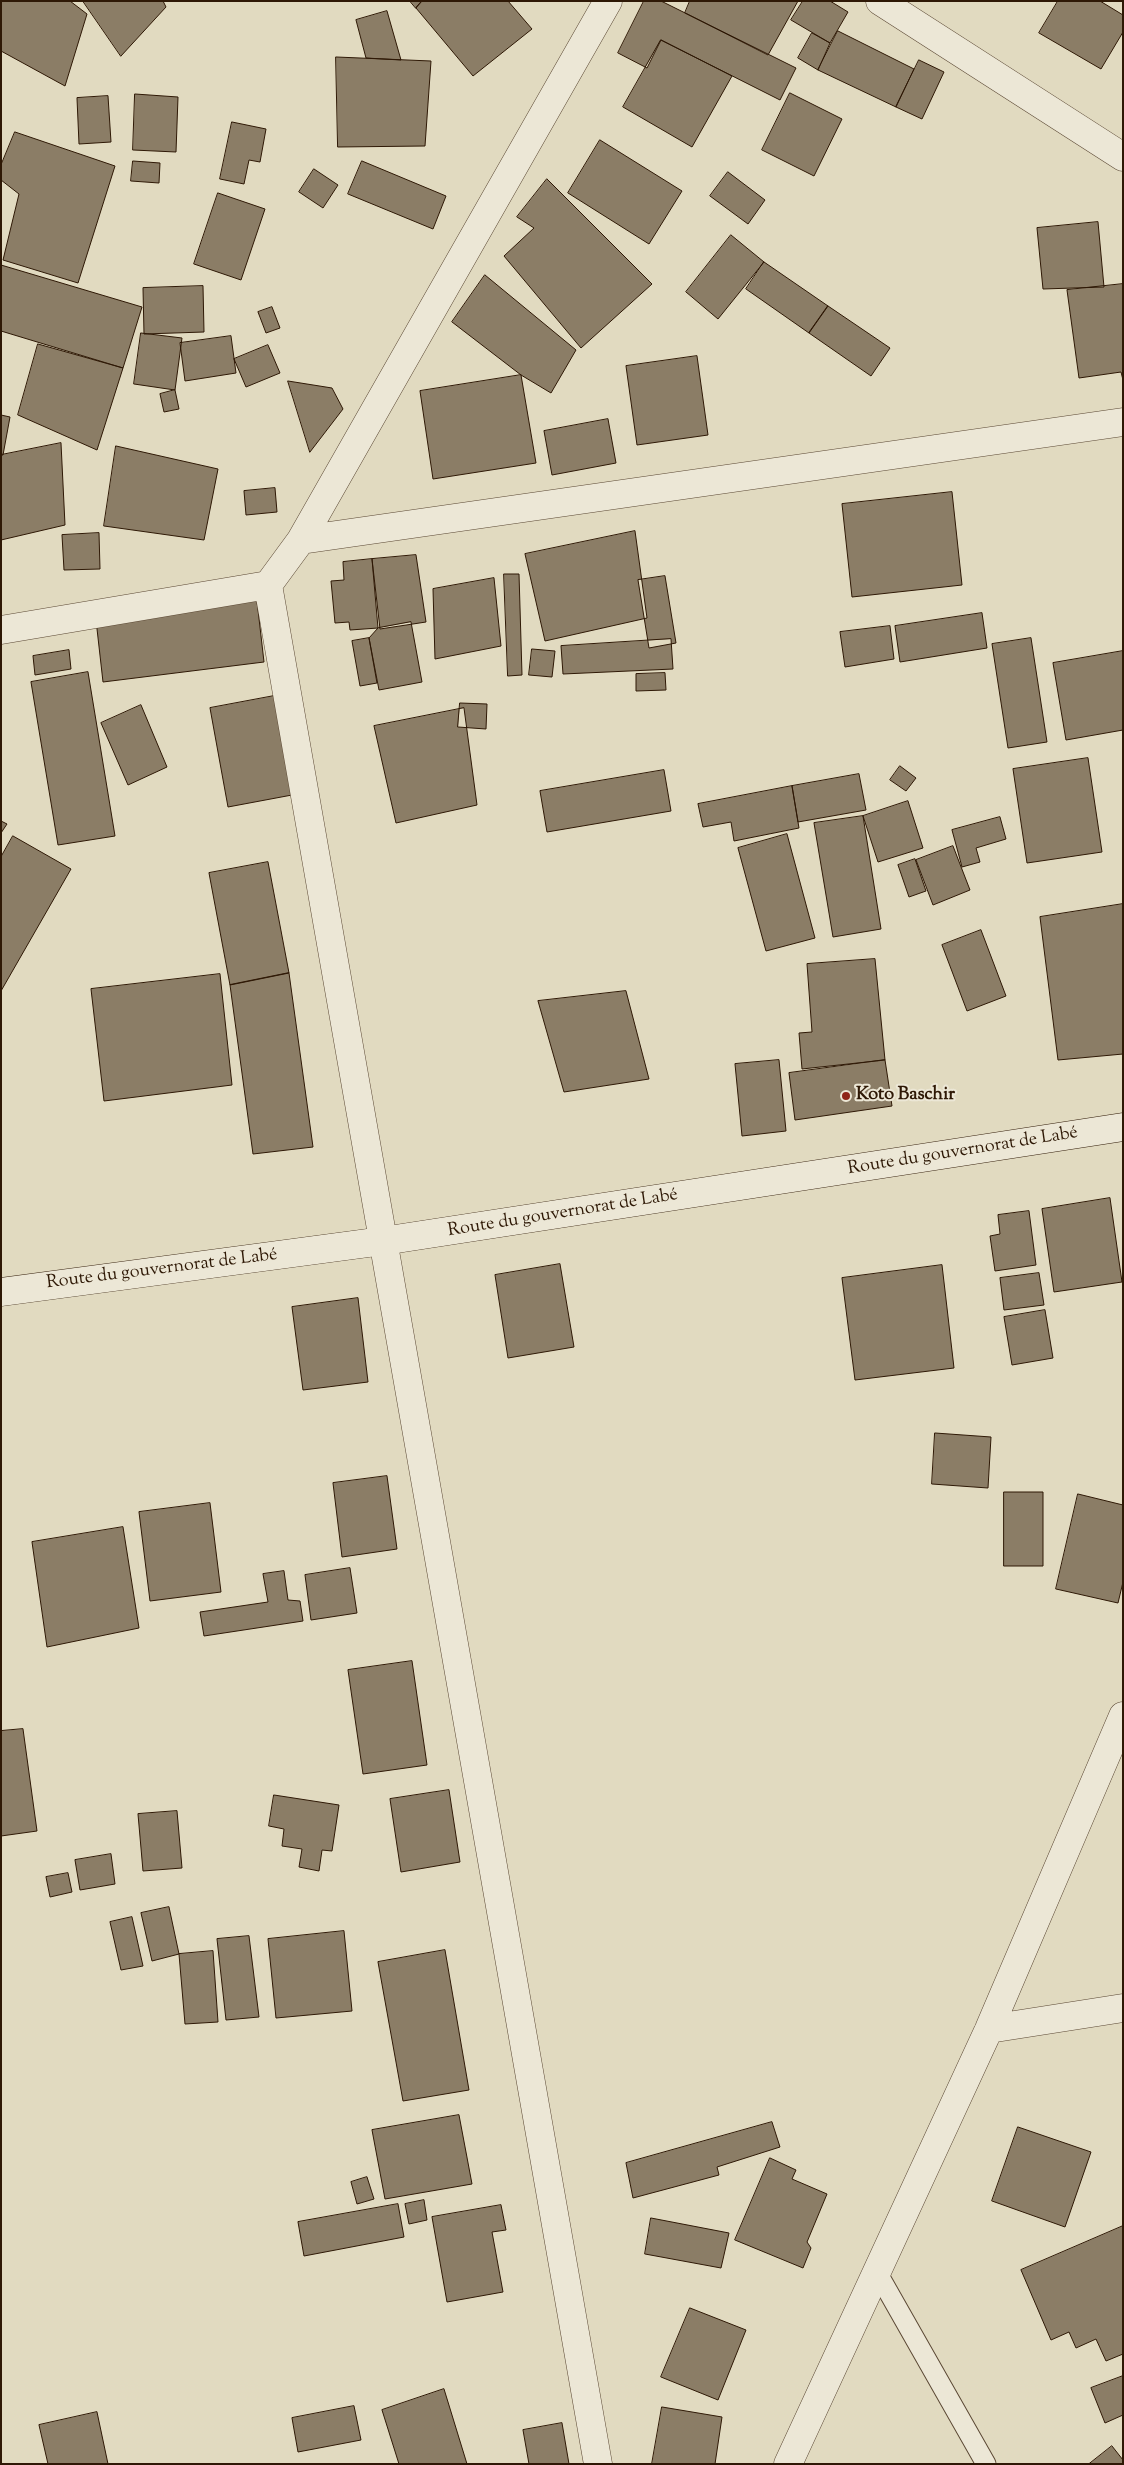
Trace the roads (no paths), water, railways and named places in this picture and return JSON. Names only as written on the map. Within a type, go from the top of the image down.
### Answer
[{"type":"street","points":[[1,630],[268,584],[301,540],[608,1]]},
{"type":"street","points":[[880,1],[1123,157]]},
{"type":"street","points":[[301,540],[1123,422]]},
{"type":"street","points":[[268,584],[598,2464]]},
{"type":"street","name":"Route du gouvernorat de Labé","points":[[1,1292],[383,1241],[1123,1127]]},
{"type":"street","points":[[788,2464],[989,2030],[1123,1716]]},
{"type":"street","points":[[989,2030],[1123,2008]]},
{"type":"lane","points":[[877,2272],[986,2464]]},
{"type":"place","name":"Koto Baschir","points":[[846,1096]]}]
